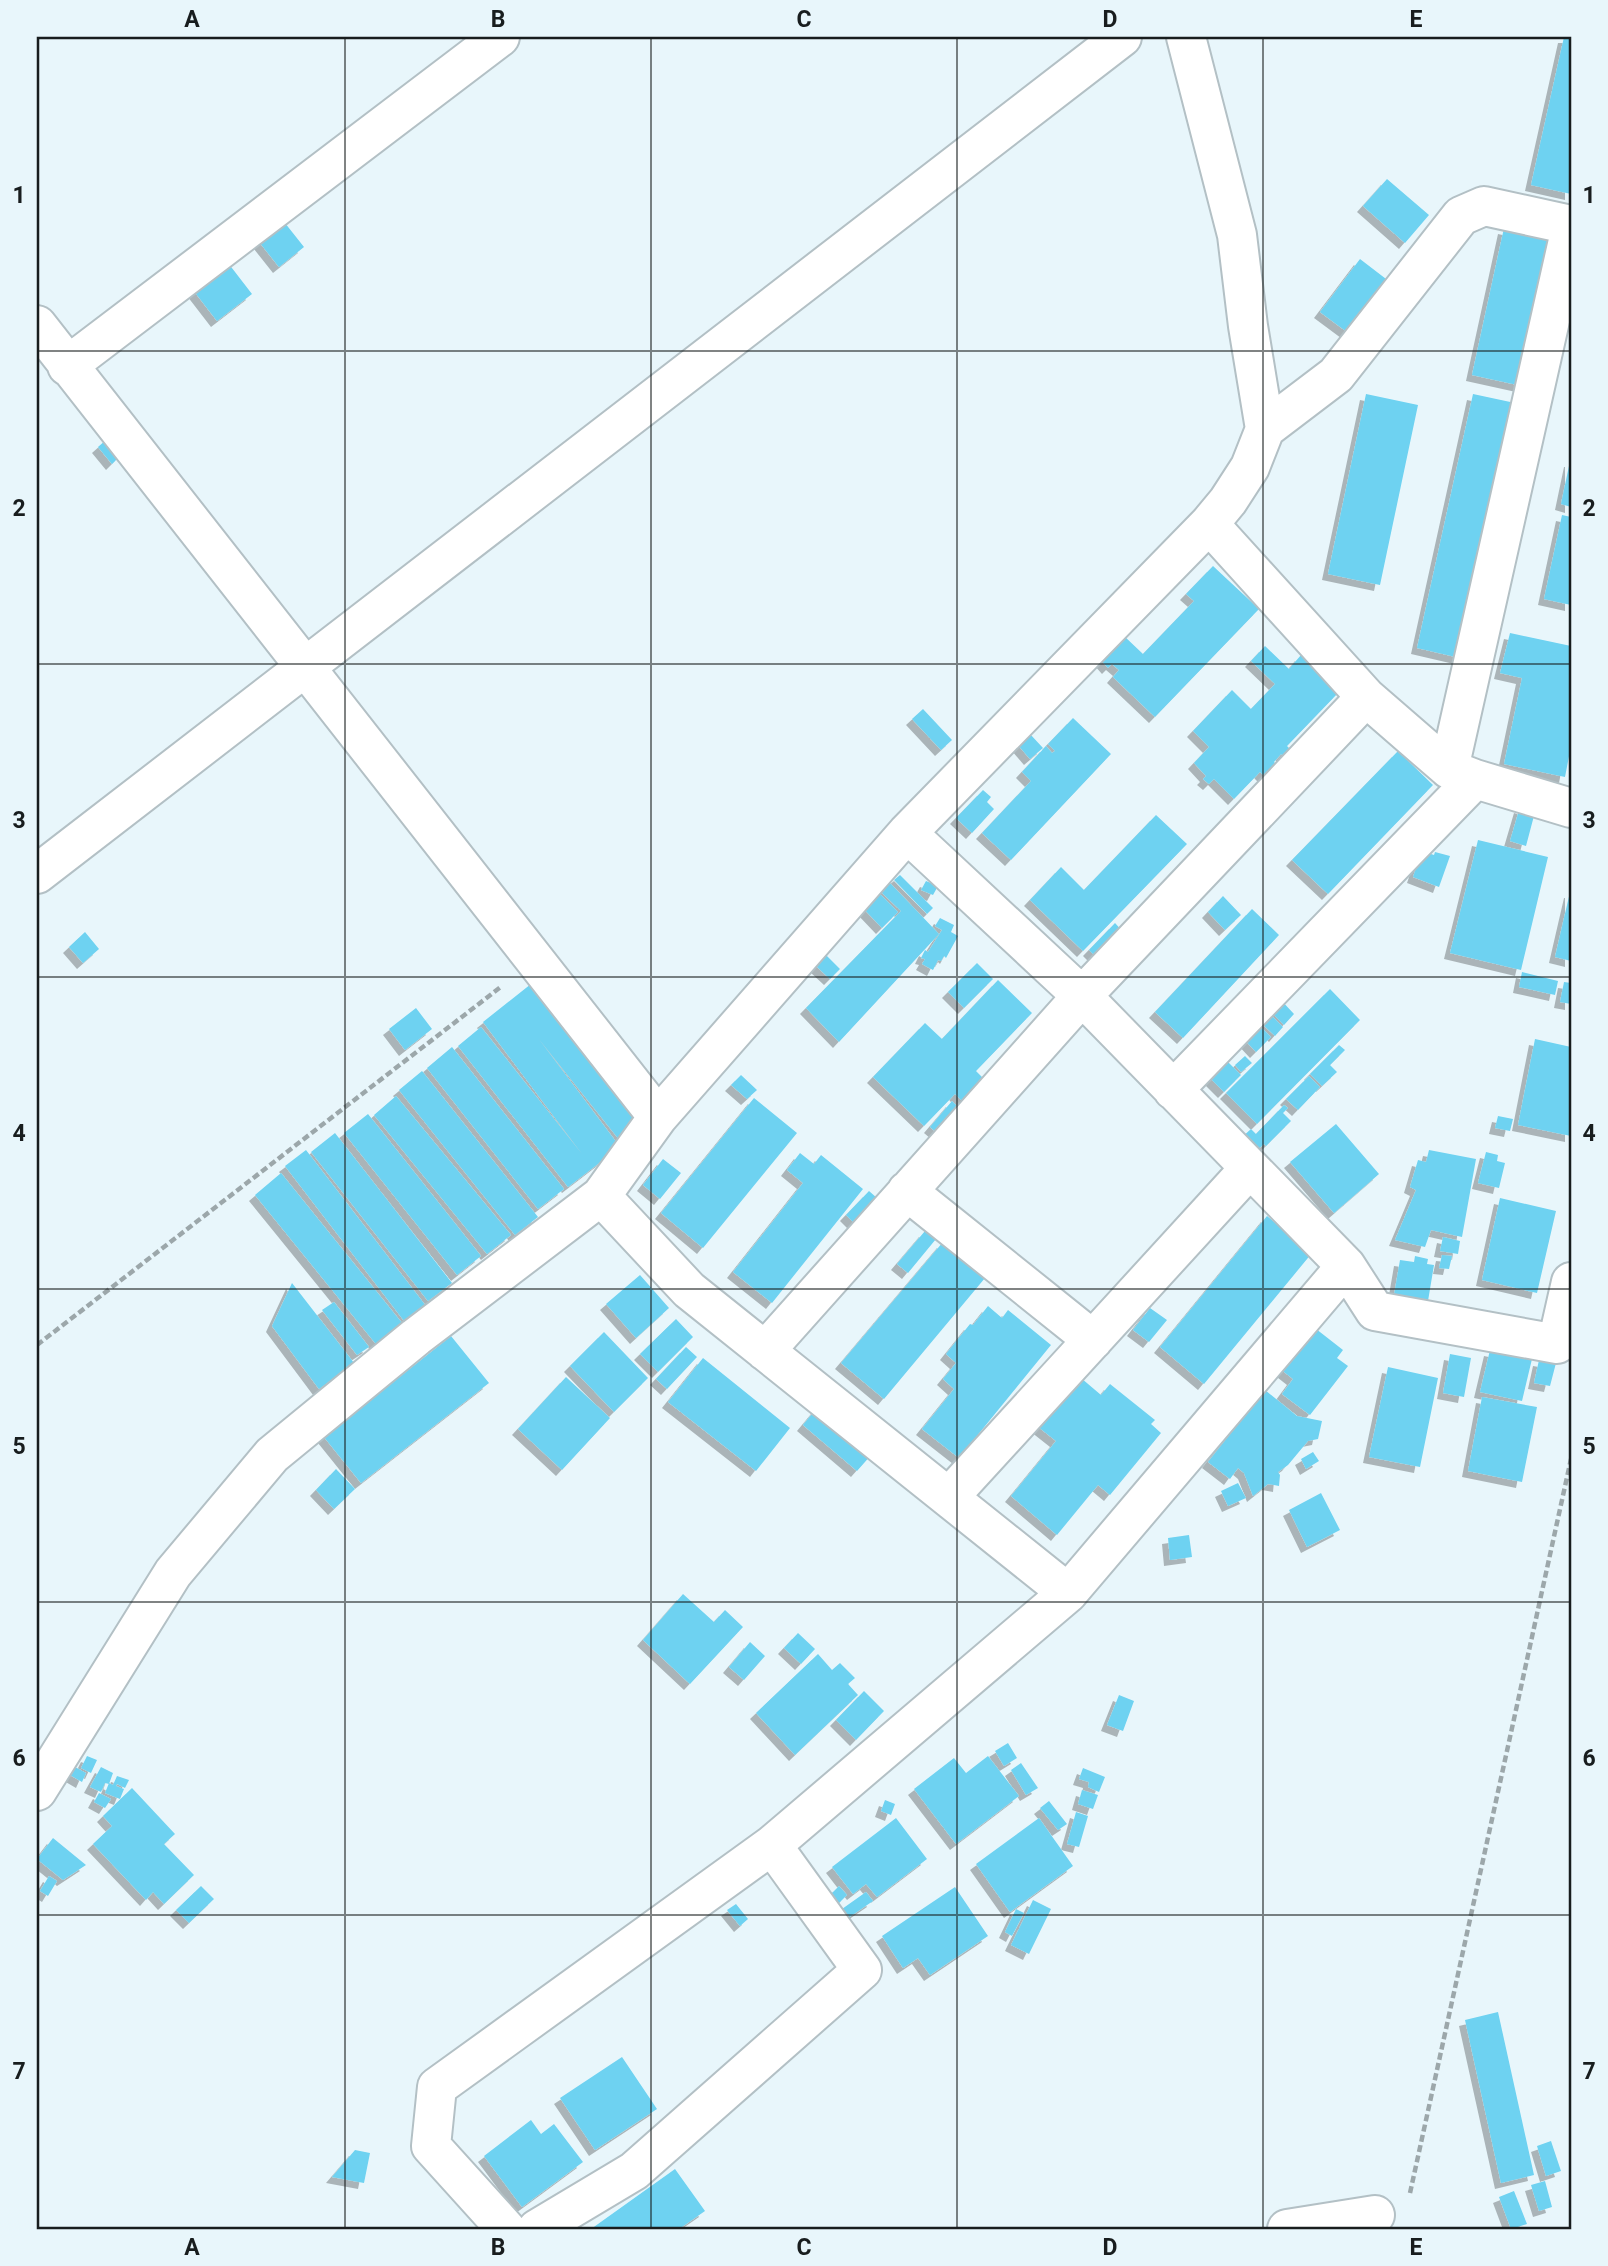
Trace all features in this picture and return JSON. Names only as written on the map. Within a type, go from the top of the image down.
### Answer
[{"type":"street","points":[[67,366],[500,37]]},
{"type":"street","points":[[37,874],[303,666],[1122,37]]},
{"type":"street","points":[[37,1791],[173,1573],[272,1455],[416,1336],[601,1196],[658,1117],[907,833],[1209,524],[1228,501],[1250,467],[1265,429],[1248,326],[1237,234],[1186,37]]},
{"type":"street","points":[[1173,1090],[1462,774],[1571,226],[1484,206],[1461,216],[1336,375],[1265,429]]},
{"type":"street","points":[[37,325],[658,1117]]},
{"type":"street","points":[[1209,524],[1366,697],[1462,774],[1571,808]]},
{"type":"street","points":[[765,1351],[1082,996],[1366,697]]},
{"type":"street","points":[[907,833],[1082,996],[1346,1266],[1375,1311],[1557,1344],[1571,1282]]},
{"type":"street","points":[[949,1497],[1250,1168]]},
{"type":"street","points":[[907,1192],[1093,1340]]},
{"type":"street","points":[[601,1196],[689,1290],[1068,1592]]},
{"type":"street","points":[[506,2229],[431,2146],[437,2087],[772,1845],[1068,1592],[1346,1266]]},
{"type":"street","points":[[537,2229],[634,2171],[862,1970],[772,1845]]},
{"type":"street","points":[[1287,2229],[1392,2208]]},
{"type":"path","points":[[37,1345],[536,959]]},
{"type":"path","points":[[1392,2208],[1571,1459]]},
{"type":"building","points":[[1564,37],[1571,37],[1571,194],[1531,185]]},
{"type":"building","points":[[1387,179],[1429,215],[1405,243],[1363,206]]},
{"type":"building","points":[[281,218],[304,247],[279,267],[256,238]]},
{"type":"building","points":[[1504,228],[1554,239],[1522,386],[1472,375]]},
{"type":"building","points":[[225,259],[252,294],[217,321],[190,286]]},
{"type":"building","points":[[1360,259],[1390,282],[1351,335],[1320,312]]},
{"type":"building","points":[[1366,394],[1418,405],[1380,585],[1328,574]]},
{"type":"building","points":[[1473,394],[1515,403],[1460,658],[1417,648]]},
{"type":"building","points":[[107,439],[121,455],[112,464],[98,447]]},
{"type":"building","points":[[1571,461],[1571,507],[1561,504]]},
{"type":"building","points":[[1562,515],[1571,517],[1571,605],[1544,599]]},
{"type":"building","points":[[1213,566],[1259,609],[1155,717],[1113,677],[1119,670],[1112,664],[1108,668],[1100,659],[1123,635],[1143,654],[1194,601],[1186,594]]},
{"type":"building","points":[[1510,633],[1571,646],[1571,746],[1565,777],[1504,764],[1522,678],[1500,673]]},
{"type":"building","points":[[1265,646],[1289,669],[1301,655],[1339,692],[1287,746],[1295,754],[1288,761],[1281,754],[1274,762],[1282,770],[1270,782],[1260,772],[1234,799],[1214,779],[1209,784],[1203,779],[1206,776],[1194,763],[1209,747],[1193,731],[1232,690],[1251,709],[1275,684],[1251,661]]},
{"type":"building","points":[[923,709],[952,740],[941,750],[912,719]]},
{"type":"building","points":[[1073,718],[1111,754],[1011,860],[982,833],[1031,781],[1022,772],[1046,746],[1052,753],[1055,751],[1048,744]]},
{"type":"building","points":[[1030,734],[1043,748],[1030,759],[1018,745]]},
{"type":"building","points":[[1398,751],[1433,785],[1328,894],[1292,860]]},
{"type":"building","points":[[983,790],[991,797],[987,802],[994,809],[972,833],[956,818]]},
{"type":"building","points":[[1520,807],[1535,812],[1526,846],[1510,841]]},
{"type":"building","points":[[1156,815],[1187,844],[1083,951],[1030,900],[1061,867],[1084,890]]},
{"type":"building","points":[[1478,840],[1548,857],[1521,970],[1450,953]]},
{"type":"building","points":[[1422,851],[1450,856],[1439,887],[1413,877]]},
{"type":"building","points":[[900,875],[933,908],[927,914],[894,880]]},
{"type":"building","points":[[926,881],[938,886],[933,895],[921,890]]},
{"type":"building","points":[[889,882],[939,934],[839,1042],[806,1008],[901,911],[880,891]]},
{"type":"building","points":[[878,892],[898,912],[882,928],[863,908]]},
{"type":"building","points":[[1571,892],[1571,961],[1555,957]]},
{"type":"building","points":[[1223,896],[1241,915],[1225,930],[1208,912]]},
{"type":"building","points":[[1252,909],[1279,935],[1183,1038],[1155,1012]]},
{"type":"building","points":[[940,918],[954,925],[951,932],[958,936],[946,958],[944,956],[941,961],[938,960],[933,970],[922,964],[925,959],[921,958],[942,930],[935,926]]},
{"type":"building","points":[[1115,923],[1125,934],[1099,960],[1089,950]]},
{"type":"building","points":[[85,932],[99,949],[83,963],[69,947]]},
{"type":"building","points":[[826,955],[840,969],[830,979],[816,966]]},
{"type":"building","points":[[977,963],[993,979],[964,1008],[948,992]]},
{"type":"building","points":[[1522,972],[1558,981],[1555,995],[1519,987]]},
{"type":"building","points":[[536,980],[647,1120],[621,1142],[538,1038],[620,1147],[568,1187],[458,1046],[481,1027],[582,1154],[483,1022]]},
{"type":"building","points":[[998,980],[1032,1013],[976,1071],[989,1084],[968,1107],[955,1094],[924,1126],[873,1077],[925,1023],[942,1039]]},
{"type":"building","points":[[1564,982],[1571,983],[1571,1004],[1560,1002]]},
{"type":"building","points":[[1330,989],[1360,1020],[1257,1124],[1226,1093]]},
{"type":"building","points":[[1280,999],[1294,1014],[1284,1025],[1269,1010]]},
{"type":"building","points":[[416,1008],[432,1029],[405,1050],[389,1029]]},
{"type":"building","points":[[1266,1010],[1283,1027],[1275,1036],[1257,1019]]},
{"type":"building","points":[[1258,1024],[1271,1037],[1256,1052],[1243,1038]]},
{"type":"building","points":[[1535,1039],[1571,1047],[1571,1136],[1518,1125]]},
{"type":"building","points":[[1339,1045],[1345,1050],[1330,1065],[1337,1072],[1322,1086],[1310,1074]]},
{"type":"building","points":[[452,1047],[564,1189],[538,1209],[427,1068]]},
{"type":"building","points":[[1222,1056],[1241,1075],[1224,1092],[1205,1073]]},
{"type":"building","points":[[1245,1056],[1252,1063],[1241,1072],[1235,1065]]},
{"type":"building","points":[[422,1071],[538,1217],[515,1235],[399,1090]]},
{"type":"building","points":[[741,1075],[757,1090],[747,1099],[731,1085]]},
{"type":"building","points":[[1309,1076],[1320,1087],[1298,1110],[1286,1099]]},
{"type":"building","points":[[396,1096],[511,1235],[487,1254],[374,1115]]},
{"type":"building","points":[[754,1098],[797,1133],[703,1248],[661,1213]]},
{"type":"building","points":[[952,1101],[959,1108],[937,1133],[930,1127]]},
{"type":"building","points":[[1284,1105],[1288,1108],[1283,1113],[1291,1121],[1266,1146],[1264,1144],[1255,1152],[1241,1138],[1251,1129],[1256,1134]]},
{"type":"building","points":[[368,1114],[481,1256],[457,1275],[344,1133]]},
{"type":"building","points":[[1498,1116],[1513,1119],[1510,1131],[1495,1128]]},
{"type":"building","points":[[1336,1124],[1379,1174],[1334,1213],[1290,1162]]},
{"type":"building","points":[[335,1133],[452,1283],[428,1301],[311,1152]]},
{"type":"building","points":[[306,1150],[429,1310],[408,1326],[285,1166]]},
{"type":"building","points":[[1429,1150],[1476,1159],[1462,1237],[1431,1230],[1425,1247],[1395,1240],[1416,1190],[1410,1187],[1418,1160],[1426,1162]]},
{"type":"building","points":[[1486,1152],[1498,1155],[1497,1161],[1505,1163],[1499,1188],[1478,1183]]},
{"type":"building","points":[[800,1153],[814,1164],[821,1155],[863,1189],[772,1303],[733,1272],[803,1183],[787,1170]]},
{"type":"building","points":[[663,1159],[681,1173],[660,1199],[643,1185]]},
{"type":"building","points":[[281,1173],[406,1328],[380,1349],[255,1195]]},
{"type":"building","points":[[869,1191],[877,1198],[854,1223],[846,1215]]},
{"type":"building","points":[[1500,1198],[1556,1211],[1537,1293],[1482,1280]]},
{"type":"building","points":[[1267,1216],[1312,1253],[1204,1384],[1160,1347]]},
{"type":"building","points":[[925,1231],[936,1239],[908,1273],[897,1264]]},
{"type":"building","points":[[1443,1237],[1460,1241],[1458,1254],[1440,1251]]},
{"type":"building","points":[[943,1242],[985,1278],[884,1399],[841,1363]]},
{"type":"building","points":[[1442,1255],[1452,1256],[1449,1269],[1439,1268]]},
{"type":"building","points":[[1415,1256],[1428,1259],[1427,1264],[1434,1265],[1428,1301],[1394,1295],[1400,1260],[1414,1262]]},
{"type":"building","points":[[640,1275],[669,1308],[636,1338],[606,1304]]},
{"type":"building","points":[[292,1283],[354,1363],[319,1389],[272,1326]]},
{"type":"building","points":[[334,1302],[369,1347],[357,1355],[322,1310]]},
{"type":"building","points":[[988,1306],[1002,1318],[1008,1310],[1051,1345],[959,1458],[922,1429],[954,1389],[943,1379],[956,1363],[946,1354]]},
{"type":"building","points":[[1150,1308],[1167,1320],[1149,1342],[1133,1330]]},
{"type":"building","points":[[676,1319],[693,1337],[658,1372],[640,1354]]},
{"type":"building","points":[[1311,1325],[1343,1350],[1337,1358],[1348,1366],[1310,1415],[1282,1394],[1293,1379],[1279,1368]]},
{"type":"building","points":[[604,1332],[648,1378],[614,1412],[570,1366]]},
{"type":"building","points":[[451,1336],[489,1383],[361,1483],[324,1437]]},
{"type":"building","points":[[686,1347],[697,1357],[667,1389],[656,1379]]},
{"type":"building","points":[[1490,1350],[1532,1359],[1522,1401],[1480,1392]]},
{"type":"building","points":[[1450,1354],[1471,1358],[1464,1397],[1443,1393]]},
{"type":"building","points":[[703,1358],[790,1428],[756,1471],[668,1402]]},
{"type":"building","points":[[1539,1360],[1556,1363],[1550,1386],[1534,1383]]},
{"type":"building","points":[[1388,1367],[1438,1378],[1420,1467],[1369,1457]]},
{"type":"building","points":[[566,1377],[610,1418],[562,1470],[518,1429]]},
{"type":"building","points":[[1081,1378],[1101,1395],[1110,1384],[1155,1420],[1151,1424],[1161,1433],[1110,1495],[1098,1485],[1057,1535],[1011,1496],[1056,1441],[1032,1422]]},
{"type":"building","points":[[1265,1390],[1297,1416],[1322,1421],[1318,1439],[1308,1441],[1288,1465],[1278,1472],[1279,1486],[1268,1484],[1253,1496],[1244,1473],[1238,1468],[1230,1479],[1208,1462]]},
{"type":"building","points":[[1482,1397],[1537,1407],[1522,1482],[1468,1471]]},
{"type":"building","points":[[817,1408],[872,1454],[857,1471],[803,1425]]},
{"type":"building","points":[[1313,1452],[1319,1461],[1306,1469],[1301,1459]]},
{"type":"building","points":[[336,1469],[355,1489],[334,1509],[316,1490]]},
{"type":"building","points":[[1238,1483],[1246,1498],[1228,1506],[1221,1491]]},
{"type":"building","points":[[1321,1493],[1340,1530],[1307,1547],[1289,1510]]},
{"type":"building","points":[[1189,1535],[1192,1557],[1170,1560],[1168,1538]]},
{"type":"building","points":[[683,1594],[714,1622],[725,1610],[743,1627],[690,1684],[643,1640]]},
{"type":"building","points":[[798,1633],[815,1649],[801,1664],[784,1648]]},
{"type":"building","points":[[750,1642],[765,1656],[744,1680],[729,1667]]},
{"type":"building","points":[[818,1654],[832,1670],[840,1663],[855,1678],[848,1684],[858,1695],[795,1755],[756,1713]]},
{"type":"building","points":[[864,1691],[884,1711],[856,1740],[836,1720]]},
{"type":"building","points":[[1119,1695],[1134,1701],[1123,1731],[1107,1725]]},
{"type":"building","points":[[1008,1743],[1017,1758],[1004,1766],[995,1751]]},
{"type":"building","points":[[87,1756],[97,1760],[91,1773],[81,1768]]},
{"type":"building","points":[[988,1756],[1019,1796],[956,1844],[914,1789],[954,1758],[966,1773]]},
{"type":"building","points":[[1021,1763],[1038,1788],[1026,1795],[1011,1770]]},
{"type":"building","points":[[75,1767],[86,1773],[82,1782],[70,1775]]},
{"type":"building","points":[[101,1767],[113,1773],[109,1784],[105,1783],[101,1792],[90,1787]]},
{"type":"building","points":[[1083,1768],[1105,1777],[1099,1792],[1088,1787],[1089,1782],[1079,1779]]},
{"type":"building","points":[[117,1776],[129,1780],[125,1788],[117,1784],[116,1786],[124,1789],[120,1799],[105,1793],[109,1783],[113,1785]]},
{"type":"building","points":[[132,1788],[175,1834],[164,1844],[194,1875],[164,1904],[153,1892],[146,1900],[93,1844],[112,1826],[103,1816]]},
{"type":"building","points":[[1082,1790],[1098,1795],[1093,1809],[1078,1804]]},
{"type":"building","points":[[99,1793],[111,1799],[105,1808],[94,1802]]},
{"type":"building","points":[[885,1800],[895,1804],[891,1815],[881,1811]]},
{"type":"building","points":[[1049,1801],[1067,1824],[1058,1830],[1040,1808]]},
{"type":"building","points":[[1076,1812],[1088,1816],[1079,1847],[1067,1844]]},
{"type":"building","points":[[896,1818],[927,1859],[877,1897],[866,1884],[853,1894],[832,1867]]},
{"type":"building","points":[[1039,1818],[1073,1866],[1010,1912],[976,1864]]},
{"type":"building","points":[[53,1838],[86,1865],[63,1880],[37,1859]]},
{"type":"building","points":[[49,1876],[57,1881],[48,1896],[40,1891]]},
{"type":"building","points":[[201,1886],[214,1899],[189,1923],[176,1910]]},
{"type":"building","points":[[839,1886],[847,1895],[837,1905],[829,1896]]},
{"type":"building","points":[[955,1887],[988,1936],[930,1975],[918,1958],[903,1968],[882,1936]]},
{"type":"building","points":[[866,1892],[873,1901],[848,1918],[842,1909]]},
{"type":"building","points":[[1033,1900],[1051,1909],[1029,1954],[1011,1945]]},
{"type":"building","points":[[736,1904],[748,1919],[740,1926],[727,1910]]},
{"type":"building","points":[[1016,1909],[1024,1913],[1012,1936],[1005,1932]]},
{"type":"building","points":[[1498,2012],[1534,2175],[1501,2183],[1465,2020]]},
{"type":"building","points":[[622,2057],[657,2109],[595,2150],[560,2098]]},
{"type":"building","points":[[531,2120],[541,2134],[554,2124],[583,2162],[522,2207],[484,2156]]},
{"type":"building","points":[[1551,2141],[1561,2171],[1546,2176],[1537,2146]]},
{"type":"building","points":[[355,2150],[370,2153],[364,2183],[332,2177]]},
{"type":"building","points":[[675,2169],[705,2211],[679,2229],[591,2229]]},
{"type":"building","points":[[1545,2181],[1552,2207],[1539,2211],[1531,2185]]},
{"type":"building","points":[[1514,2191],[1527,2224],[1511,2229],[1499,2197]]}]
